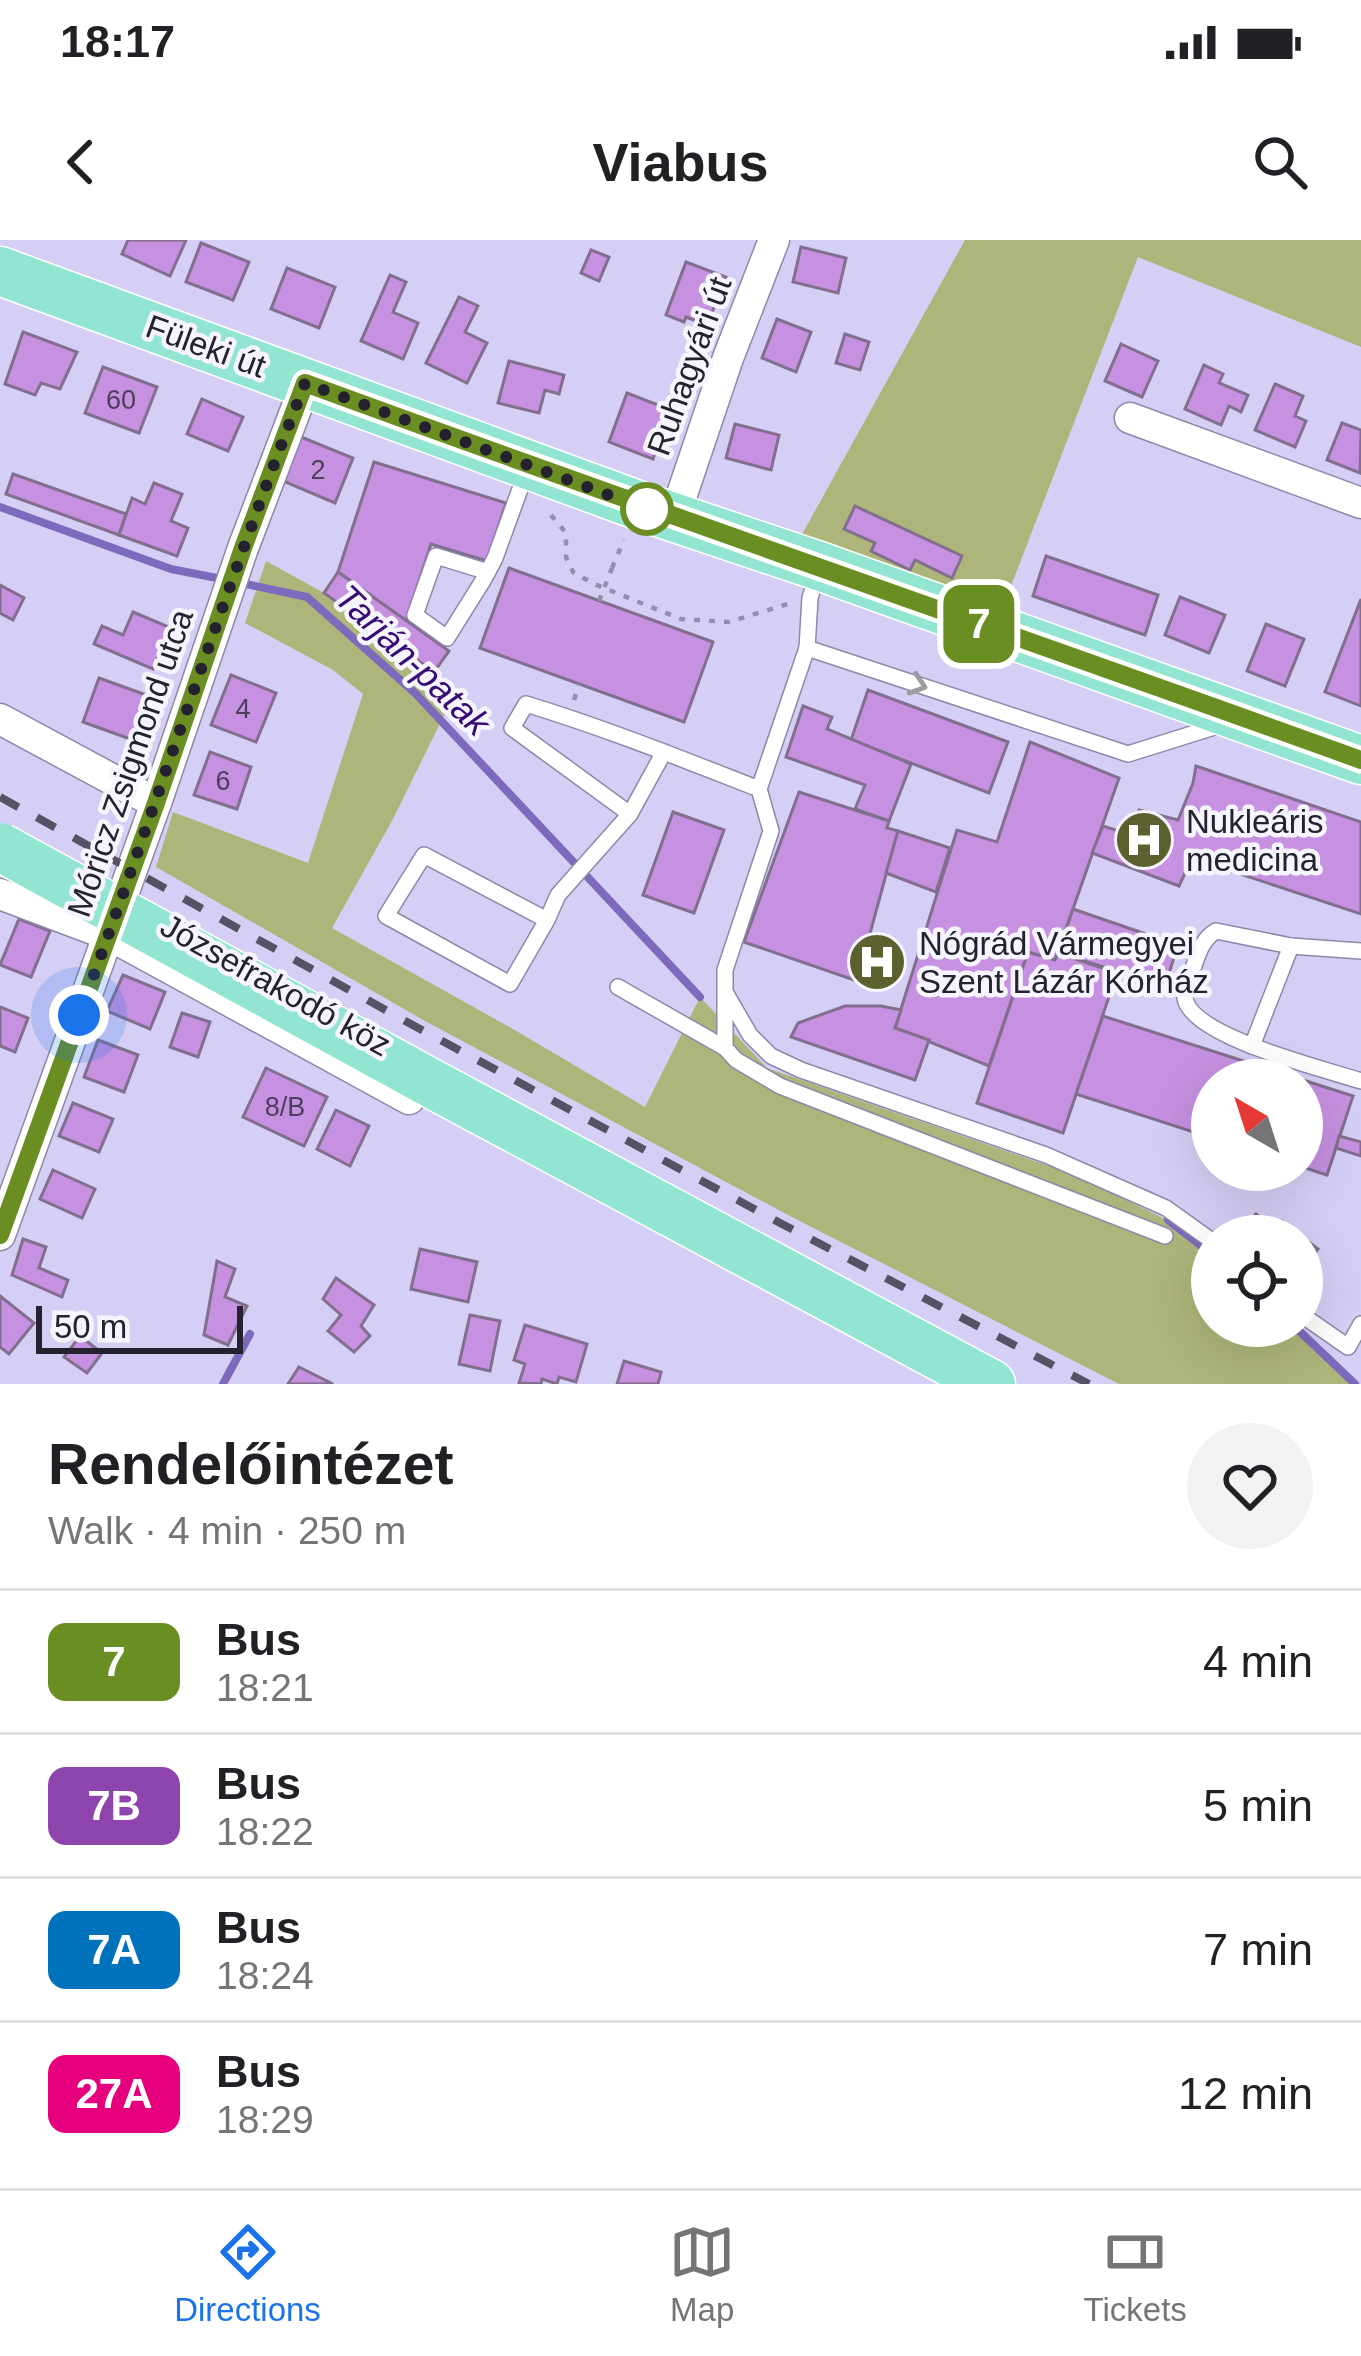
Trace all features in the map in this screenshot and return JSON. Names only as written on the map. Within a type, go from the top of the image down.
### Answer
[{"type":"main road","name":"Füleki út","points":[[0,271],[305,383],[523,479],[674,518],[815,582],[1242,717],[1361,760]]},
{"type":"main road","points":[[0,847],[423,1093],[991,1384]]},
{"type":"street","name":"Ruhagyári út","points":[[674,518],[774,240]]},
{"type":"street","name":"Móricz Zsigmond utca","points":[[0,1235],[305,383]]},
{"type":"street","points":[[1130,418],[1361,503]]},
{"type":"street","points":[[0,718],[156,803]]},
{"type":"street","name":"Józsefrakodó köz","points":[[0,895],[109,935],[423,1093]]},
{"type":"lane","points":[[488,572],[436,556],[415,616],[447,638],[488,572],[523,479]]},
{"type":"lane","points":[[725,1048],[724,970],[771,831],[759,788],[807,649],[815,582]]},
{"type":"lane","points":[[807,649],[1128,754],[1242,717]]},
{"type":"lane","points":[[630,814],[512,728],[526,704],[759,788]]},
{"type":"lane","points":[[547,920],[424,855],[386,916],[510,984],[547,920],[558,895],[630,814],[664,752]]},
{"type":"lane","points":[[1361,951],[1291,946],[1216,931],[1206,937],[1186,989],[1188,1006],[1215,1030],[1361,1081]]},
{"type":"lane","points":[[1252,1046],[1291,946]]},
{"type":"lane","points":[[618,987],[725,1048],[736,1060],[780,1086],[1166,1236]]},
{"type":"lane","points":[[725,992],[750,1036],[771,1057],[1046,1155],[1166,1208],[1191,1226]]},
{"type":"lane","points":[[1323,1329],[1355,1351],[1361,1324]]},
{"type":"path","points":[[523,479],[530,499],[566,533],[566,557],[574,572],[680,619],[729,622],[815,582]]},
{"type":"path","points":[[599,601],[621,547]]},
{"type":"green space","points":[[965,240],[1361,240],[1361,347],[1138,257],[994,630],[790,556]]},
{"type":"green space","points":[[266,561],[324,593],[457,689],[332,928],[645,1107],[700,997],[767,1068],[1078,1176],[1173,1223],[1191,1237],[1191,1347],[1316,1347],[1355,1384],[1119,1384],[788,1215],[425,1021],[156,867],[173,812],[308,863],[363,694],[333,670],[245,623]]},
{"type":"building","points":[[128,240],[186,240],[170,276],[122,254]]},
{"type":"building","points":[[201,243],[249,262],[233,300],[186,282]]},
{"type":"building","points":[[801,247],[846,258],[838,293],[793,282]]},
{"type":"building","points":[[591,250],[609,257],[599,281],[581,273]]},
{"type":"building","points":[[686,262],[726,277],[707,325],[666,315]]},
{"type":"building","points":[[287,268],[335,287],[319,328],[271,309]]},
{"type":"building","points":[[390,275],[406,282],[393,312],[418,323],[403,359],[361,341]]},
{"type":"building","points":[[459,297],[478,306],[465,332],[487,343],[467,383],[426,363]]},
{"type":"building","points":[[777,319],[811,332],[796,372],[762,358]]},
{"type":"building","points":[[23,332],[77,352],[60,389],[41,383],[35,395],[5,384]]},
{"type":"building","points":[[845,334],[869,342],[860,370],[836,363]]},
{"type":"building","points":[[1121,344],[1158,361],[1142,397],[1105,381]]},
{"type":"building","points":[[509,361],[564,375],[559,394],[545,390],[539,413],[498,403]]},
{"type":"building","points":[[1204,365],[1223,374],[1219,383],[1248,395],[1241,412],[1229,406],[1221,425],[1185,409]]},
{"type":"building","points":[[103,367],[157,387],[139,433],[85,413]]},
{"type":"building","points":[[1275,384],[1303,396],[1295,416],[1306,421],[1295,447],[1255,430]]},
{"type":"building","points":[[627,393],[671,410],[653,459],[609,442]]},
{"type":"building","points":[[202,399],[243,417],[228,451],[187,434]]},
{"type":"building","points":[[1342,423],[1361,430],[1360,473],[1327,460]]},
{"type":"building","points":[[735,424],[779,435],[771,470],[726,458]]},
{"type":"building","points":[[301,437],[353,458],[335,503],[283,481]]},
{"type":"building","points":[[374,462],[506,503],[487,561],[431,544],[406,621],[338,572]]},
{"type":"building","points":[[13,474],[126,514],[119,535],[6,494]]},
{"type":"building","points":[[154,483],[182,494],[171,521],[188,528],[177,556],[119,535],[132,498],[145,504]]},
{"type":"building","points":[[855,506],[962,556],[952,578],[915,560],[910,570],[871,551],[875,543],[844,529]]},
{"type":"building","points":[[1046,556],[1158,595],[1145,635],[1033,596]]},
{"type":"building","points":[[509,568],[713,642],[684,722],[480,648]]},
{"type":"building","points":[[338,572],[449,651],[434,672],[324,593]]},
{"type":"building","points":[[0,585],[24,598],[13,620],[0,613]]},
{"type":"building","points":[[1180,597],[1225,615],[1209,653],[1165,635]]},
{"type":"building","points":[[1361,599],[1361,706],[1325,692]]},
{"type":"building","points":[[133,612],[171,628],[153,669],[94,644],[102,626],[123,635]]},
{"type":"building","points":[[1266,624],[1304,639],[1285,686],[1247,671]]},
{"type":"building","points":[[231,675],[276,693],[256,742],[211,725]]},
{"type":"building","points":[[99,678],[149,696],[133,740],[83,722]]},
{"type":"building","points":[[868,690],[1008,742],[989,793],[851,740]]},
{"type":"building","points":[[803,706],[832,717],[827,729],[911,764],[889,821],[855,809],[865,785],[786,757]]},
{"type":"building","points":[[1030,742],[1119,778],[1055,960],[1028,952],[989,1066],[895,1028],[957,830],[997,842]]},
{"type":"building","points":[[210,752],[251,767],[237,809],[194,795]]},
{"type":"building","points":[[1196,766],[1361,822],[1361,914],[1192,858],[1179,886],[1092,853],[1103,826],[1128,834],[1139,810],[1178,820]]},
{"type":"building","points":[[799,792],[889,821],[887,828],[898,831],[857,981],[744,942]]},
{"type":"building","points":[[673,812],[724,830],[694,913],[643,895]]},
{"type":"building","points":[[898,831],[950,848],[936,892],[886,873]]},
{"type":"building","points":[[1073,909],[1178,945],[1165,986],[1058,953]]},
{"type":"building","points":[[19,919],[50,931],[31,977],[0,965]]},
{"type":"building","points":[[1028,952],[1055,960],[1058,953],[1117,973],[1063,1133],[977,1103]]},
{"type":"building","points":[[123,975],[165,992],[150,1029],[107,1011]]},
{"type":"building","points":[[845,1006],[901,1010],[895,1028],[929,1040],[915,1080],[791,1037],[798,1023]]},
{"type":"building","points":[[0,1007],[28,1018],[15,1052],[0,1046]]},
{"type":"building","points":[[182,1013],[210,1022],[198,1057],[170,1047]]},
{"type":"building","points":[[1103,1016],[1237,1059],[1191,1059],[1191,1131],[1076,1094]]},
{"type":"building","points":[[98,1040],[138,1055],[124,1092],[84,1077]]},
{"type":"building","points":[[266,1068],[327,1097],[304,1146],[243,1117]]},
{"type":"building","points":[[1323,1086],[1353,1096],[1327,1175],[1323,1174]]},
{"type":"building","points":[[73,1103],[113,1119],[99,1152],[59,1136]]},
{"type":"building","points":[[336,1110],[369,1126],[350,1166],[317,1149]]},
{"type":"building","points":[[1339,1136],[1361,1142],[1361,1156],[1336,1148]]},
{"type":"building","points":[[53,1170],[95,1189],[82,1218],[40,1199]]},
{"type":"building","points":[[23,1239],[46,1247],[39,1268],[68,1280],[62,1297],[12,1275]]},
{"type":"building","points":[[420,1249],[477,1262],[468,1302],[411,1289]]},
{"type":"building","points":[[217,1261],[235,1269],[225,1297],[247,1306],[228,1345],[204,1335]]},
{"type":"building","points":[[336,1278],[374,1305],[361,1326],[370,1336],[354,1352],[328,1331],[341,1315],[323,1299]]},
{"type":"building","points":[[0,1296],[34,1323],[9,1354],[0,1347]]},
{"type":"building","points":[[470,1315],[500,1321],[490,1371],[459,1364]]},
{"type":"building","points":[[525,1325],[587,1344],[576,1382],[559,1377],[557,1384],[542,1379],[541,1384],[519,1383],[525,1364],[514,1360]]},
{"type":"building","points":[[80,1336],[102,1353],[87,1373],[64,1357]]},
{"type":"building","points":[[624,1361],[661,1372],[658,1384],[617,1384]]},
{"type":"building","points":[[299,1367],[333,1384],[288,1384]]},
{"type":"waterway","name":"Tarján-patak","points":[[0,507],[171,569],[227,580]]},
{"type":"waterway","name":"Tarján-patak","points":[[241,583],[307,597],[415,693],[700,997]]},
{"type":"waterway","name":"Tarján-patak","points":[[1168,1220],[1191,1238]]},
{"type":"waterway","points":[[223,1384],[250,1334]]},
{"type":"waterway","name":"Tarján-patak","points":[[1316,1347],[1355,1384]]},
{"type":"railway","points":[[0,797],[420,1029],[1089,1384]]},
{"type":"bus line","name":"7","points":[[0,1235],[305,383],[1361,760]]},
{"type":"place","name":"Nukleáris medicina","points":[[1144,840]]},
{"type":"place","name":"Nógrád Vármegyei Szent Lázár Kórház","points":[[877,962]]},
{"type":"route","points":[[79,1015],[305,383],[647,509]]}]
